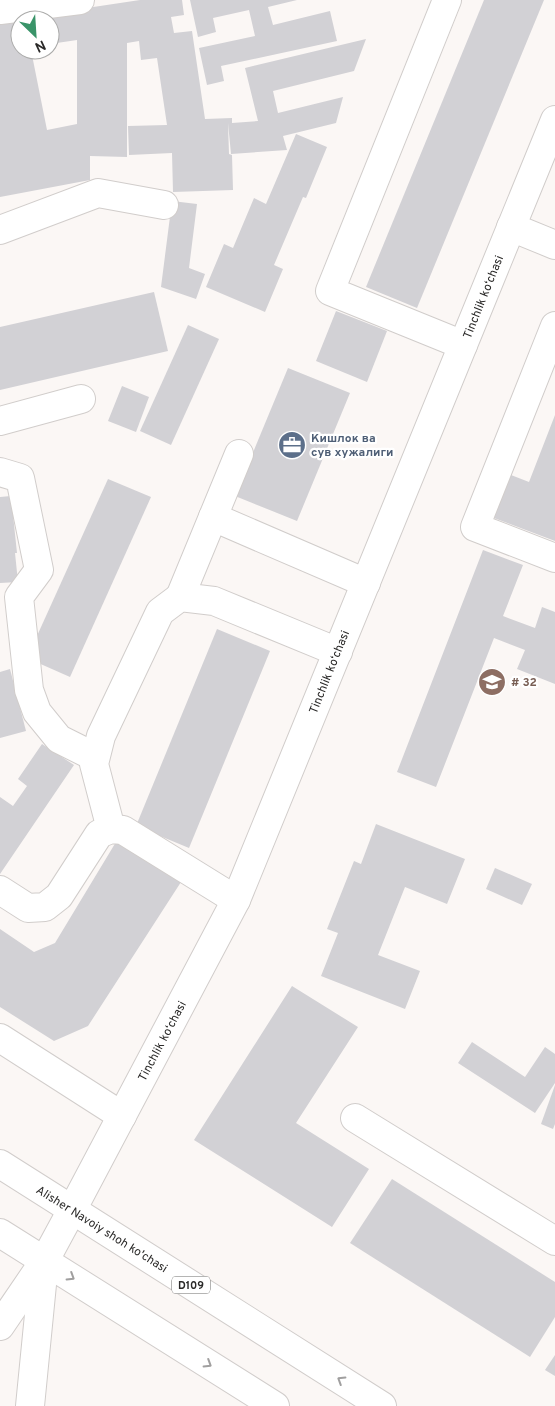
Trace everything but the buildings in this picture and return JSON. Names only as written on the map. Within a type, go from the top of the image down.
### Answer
[{"type":"street","points":[[0,10],[80,0]]},
{"type":"street","points":[[447,0],[330,290],[463,345]]},
{"type":"street","name":"Tinchlik kо‘chasi","points":[[0,1326],[44,1260],[72,1210],[236,900],[511,227],[549,151],[555,120]]},
{"type":"street","points":[[0,230],[98,193],[164,205]]},
{"type":"street","points":[[511,227],[555,245]]},
{"type":"street","points":[[555,326],[475,527],[555,558]]},
{"type":"street","points":[[0,421],[81,399]]},
{"type":"street","points":[[111,829],[94,764],[100,736],[160,612],[180,596],[239,454]]},
{"type":"street","points":[[0,472],[20,478],[40,570],[19,597],[29,690],[37,712],[59,739],[95,757]]},
{"type":"street","points":[[213,517],[366,583]]},
{"type":"street","points":[[180,596],[214,601],[338,652]]},
{"type":"street","points":[[0,890],[28,908],[45,907],[59,896],[99,834],[111,829],[123,830],[236,900]]},
{"type":"street","points":[[0,1038],[122,1116]]},
{"type":"street","points":[[355,1118],[555,1241]]},
{"type":"street","name":"Alisher Navoiy shoh ko'chasi","points":[[0,1164],[382,1406]]},
{"type":"street","points":[[0,1232],[275,1406]]},
{"type":"street","points":[[30,1406],[44,1260]]},
{"type":"place","name":"Кишлок ва сув хужалиги","points":[[292,445]]},
{"type":"place","name":"# 32","points":[[492,682]]}]
